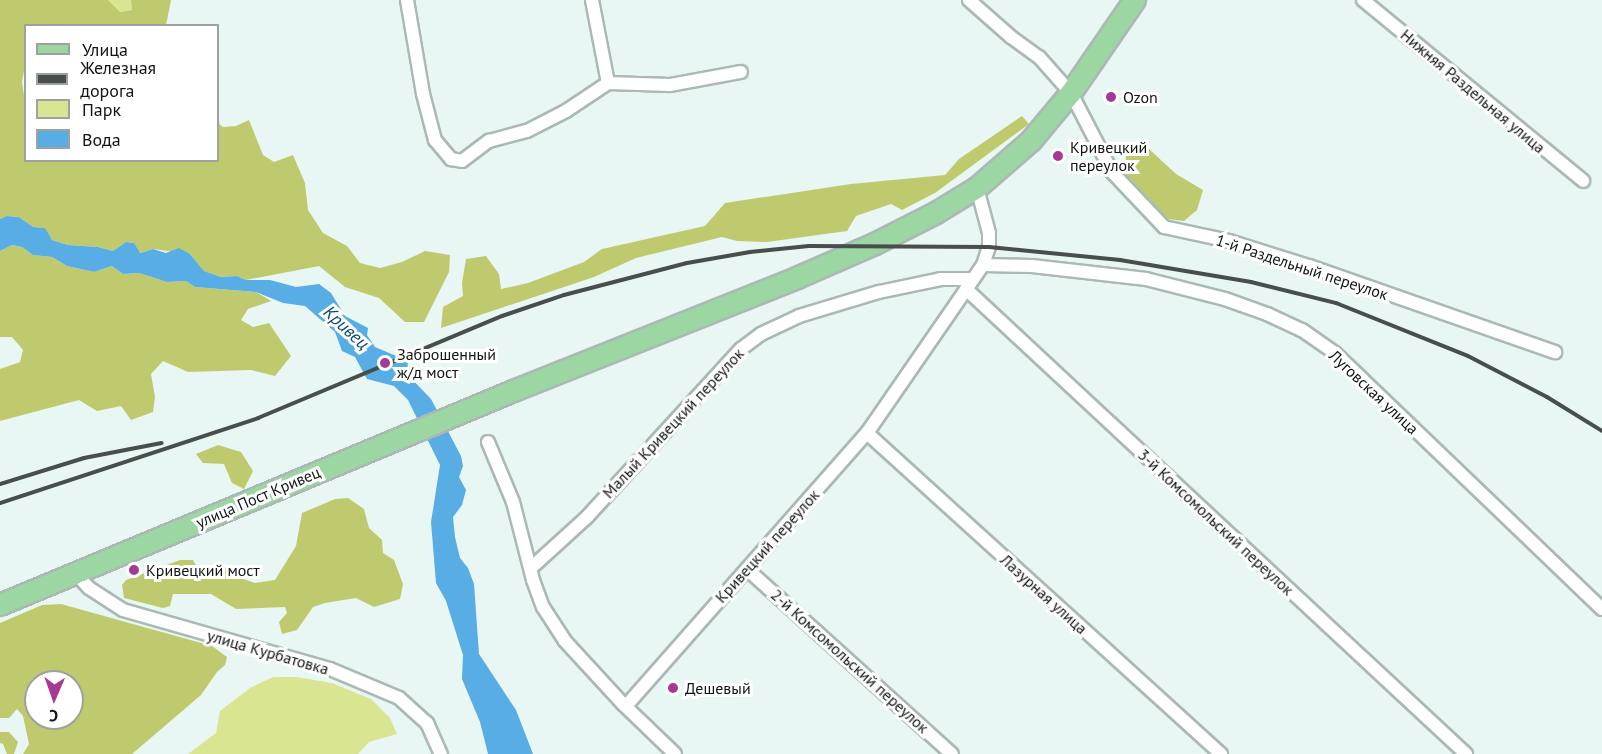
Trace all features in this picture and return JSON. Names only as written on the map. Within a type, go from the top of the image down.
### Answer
[{"type":"main road","points":[[977,188],[1031,141],[1071,93],[1135,0]]},
{"type":"main road","name":"улица Пост Кривец","points":[[0,605],[516,390],[875,244],[977,188]]},
{"type":"street","points":[[407,0],[423,94],[435,140],[451,159],[462,161],[489,141],[526,131],[566,111],[608,83],[670,85],[741,72]]},
{"type":"street","points":[[592,0],[608,83]]},
{"type":"street","name":"1-й Раздельный переулок","points":[[969,0],[1011,37],[1039,57],[1071,93],[1112,172],[1164,228],[1229,241],[1309,266],[1555,352]]},
{"type":"street","name":"Нижняя Раздельная улица","points":[[1363,0],[1583,181]]},
{"type":"street","name":"Кривецкий переулок","points":[[626,706],[867,433],[983,266],[989,247],[989,233],[977,188]]},
{"type":"street","name":"Луговская улица","points":[[983,266],[1032,266],[1146,279],[1225,299],[1302,330],[1335,353],[1602,609]]},
{"type":"street","name":"Малый Кривецкий переулок","points":[[531,568],[587,517],[741,349],[761,334],[800,316],[879,292],[941,279],[970,284]]},
{"type":"street","name":"3-й Комсомольский переулок","points":[[970,284],[1466,754]]},
{"type":"street","name":"Лазурная улица","points":[[867,433],[1221,754]]},
{"type":"street","points":[[488,442],[513,502],[543,608],[565,641],[675,754]]},
{"type":"street","name":"2-й Комсомольский переулок","points":[[747,569],[952,754]]},
{"type":"street","name":"улица Курбатовка","points":[[76,574],[89,588],[123,610],[330,669],[399,698],[427,723],[441,754]]},
{"type":"green space","points":[[0,0],[108,0],[120,12],[132,10],[131,0],[171,0],[166,24],[24,24],[22,82],[24,162],[219,162],[219,124],[223,127],[236,126],[249,120],[263,155],[274,162],[293,155],[305,183],[308,210],[323,233],[347,246],[360,263],[380,268],[402,262],[425,251],[450,255],[449,272],[424,322],[405,322],[379,298],[345,287],[319,266],[246,280],[237,276],[221,277],[204,271],[190,254],[153,249],[139,253],[134,243],[126,242],[113,251],[98,247],[68,245],[52,240],[44,228],[33,227],[19,217],[7,216],[0,219]]},
{"type":"green space","points":[[108,0],[131,0],[132,10],[119,12]]},
{"type":"green space","points":[[1022,116],[1029,124],[935,193],[902,210],[891,204],[856,216],[847,231],[767,242],[737,241],[722,237],[636,258],[594,277],[441,328],[443,307],[463,296],[462,283],[466,259],[486,256],[499,274],[501,289],[528,283],[584,262],[602,249],[705,226],[725,203],[851,184],[945,175],[959,159]]},
{"type":"green space","points":[[1139,145],[1149,149],[1176,174],[1203,190],[1197,210],[1184,221],[1168,219],[1125,177],[1126,156]]},
{"type":"green space","points":[[12,245],[22,247],[33,255],[52,257],[67,266],[94,272],[112,266],[123,274],[139,273],[167,282],[186,281],[195,287],[256,292],[271,301],[248,309],[241,320],[253,327],[269,323],[291,356],[275,376],[251,370],[188,372],[163,361],[151,374],[155,397],[153,412],[131,420],[121,406],[97,411],[79,400],[0,421],[0,369],[20,362],[23,350],[12,337],[0,337],[0,251]]},
{"type":"green space","points":[[218,445],[241,452],[253,471],[244,489],[232,483],[224,464],[203,463],[196,454]]},
{"type":"green space","points":[[348,498],[364,509],[369,528],[382,540],[383,553],[394,560],[403,584],[400,599],[374,607],[356,598],[325,603],[313,607],[297,630],[282,634],[279,622],[287,613],[285,607],[236,609],[211,594],[173,594],[170,606],[163,608],[124,598],[122,585],[126,580],[180,560],[193,560],[202,576],[225,568],[235,576],[255,583],[275,580],[296,546],[302,513],[335,499]]},
{"type":"green space","points":[[61,604],[212,646],[227,657],[225,665],[217,672],[201,695],[132,754],[23,754],[29,744],[26,730],[84,730],[84,670],[24,670],[24,721],[17,709],[9,718],[0,718],[0,623],[42,605]]},
{"type":"green space","points":[[273,677],[296,677],[332,683],[371,699],[390,718],[397,734],[369,742],[358,754],[188,754],[216,733],[220,711],[250,688]]},
{"type":"green space","points":[[0,732],[9,732],[18,742],[14,754],[7,754],[3,744],[0,743]]},
{"type":"water","name":"Кривец","points":[[7,216],[19,217],[33,227],[45,228],[52,240],[68,245],[98,247],[113,251],[126,242],[134,243],[140,253],[153,249],[166,253],[179,248],[190,254],[204,271],[221,277],[237,276],[246,280],[270,280],[296,287],[319,284],[331,293],[345,316],[368,328],[367,335],[375,347],[408,361],[407,374],[431,399],[461,456],[463,466],[459,477],[466,490],[462,505],[453,517],[460,558],[468,568],[474,584],[479,654],[516,710],[533,754],[488,754],[480,722],[462,679],[463,655],[446,601],[436,583],[431,522],[440,465],[408,400],[394,386],[367,379],[355,357],[342,351],[335,332],[305,306],[283,303],[256,292],[195,287],[186,281],[167,282],[139,273],[123,274],[112,266],[94,272],[67,266],[52,257],[33,255],[22,247],[12,245],[0,251],[0,219]]},
{"type":"railway","points":[[0,503],[258,418],[502,316],[564,295],[687,263],[750,252],[809,246],[989,247],[1120,260],[1251,282],[1336,303],[1468,356],[1547,397],[1602,431]]},
{"type":"railway","points":[[0,484],[84,458],[162,443]]},
{"type":"place","name":"Ozon","points":[[1111,97]]},
{"type":"place","name":"Кривецкий переулок","points":[[1058,156]]},
{"type":"place","name":"Заброшенный ж/д мост","points":[[385,363]]},
{"type":"place","name":"Кривецкий мост","points":[[134,570]]},
{"type":"place","name":"Дешевый","points":[[673,688]]}]
